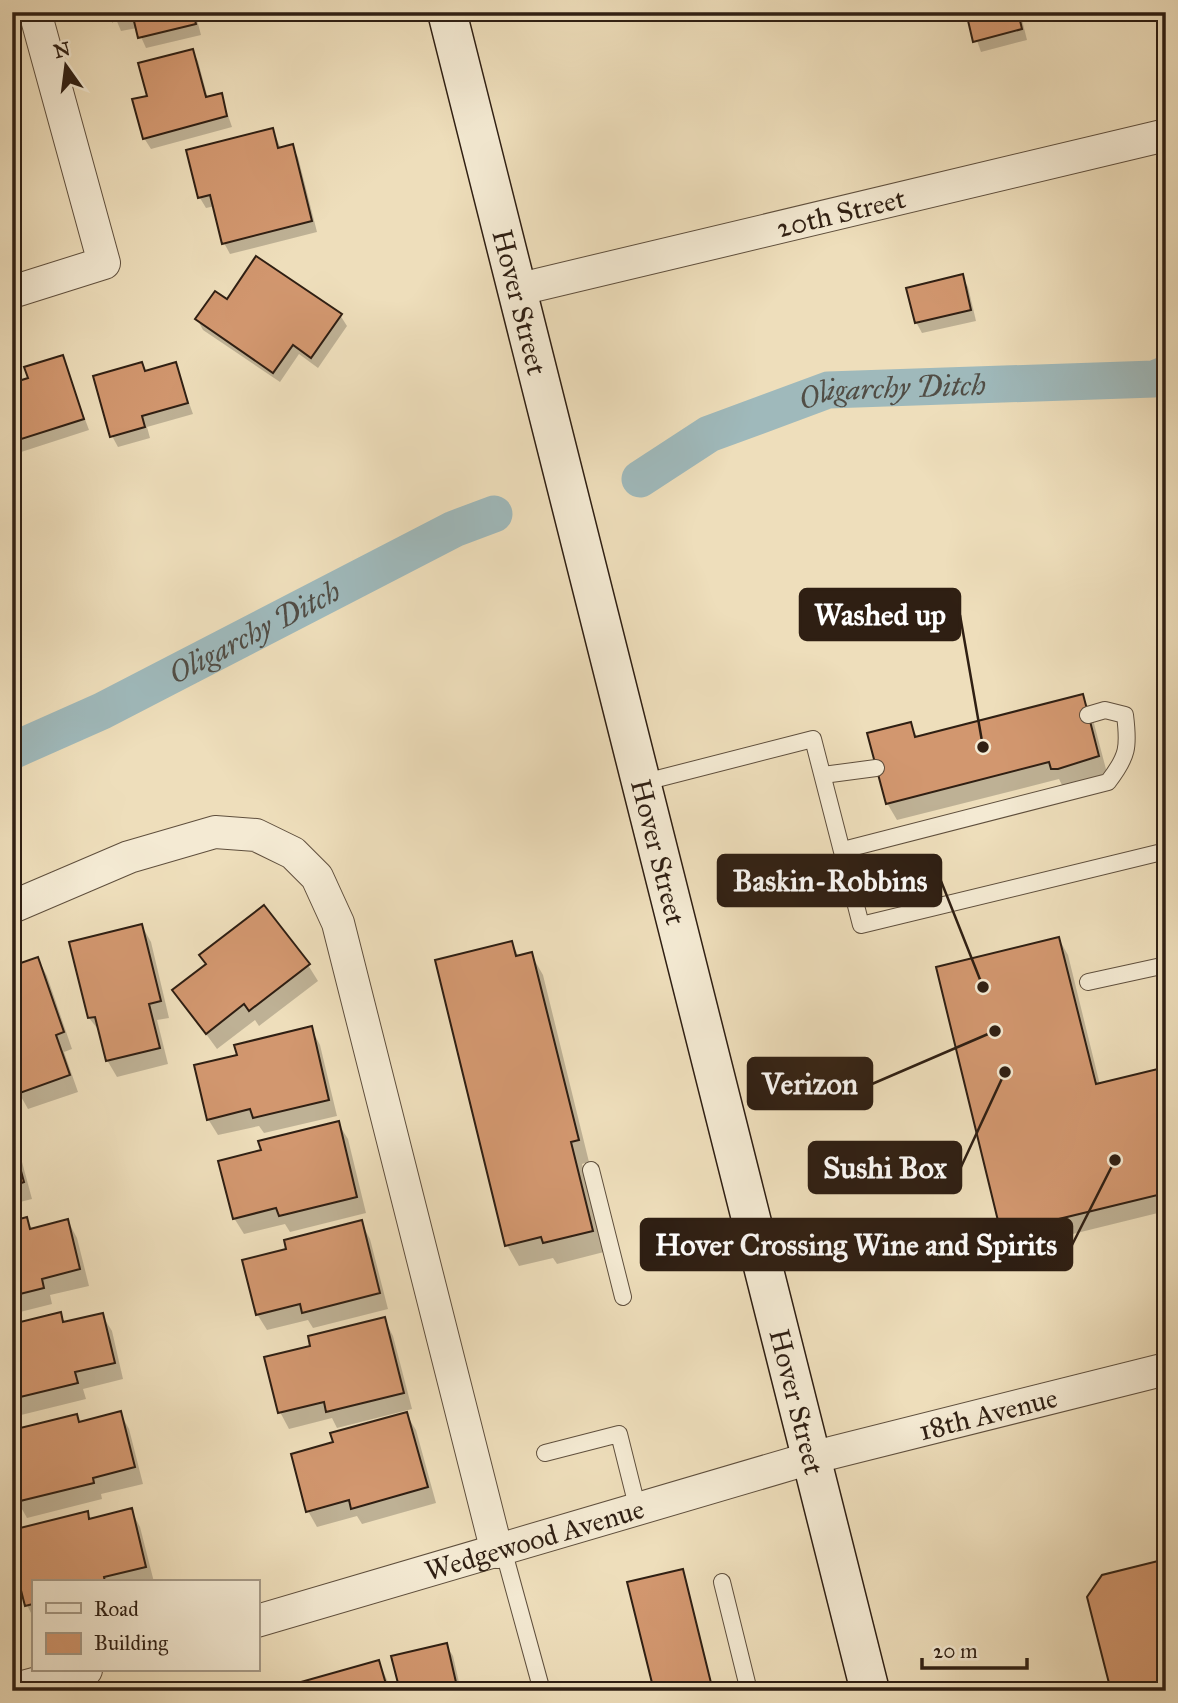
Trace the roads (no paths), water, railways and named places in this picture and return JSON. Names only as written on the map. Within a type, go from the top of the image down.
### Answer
[{"type":"main road","name":"Hover Street","points":[[447,12],[870,1691]]},
{"type":"street","points":[[12,292],[104,263],[35,12]]},
{"type":"street","name":"20th Street","points":[[516,289],[1166,135]]},
{"type":"street","points":[[12,907],[58,890],[130,857],[215,832],[256,835],[293,853],[317,877],[338,923],[500,1550]]},
{"type":"street","name":"18th Avenue","points":[[811,1458],[1166,1369]]},
{"type":"street","name":"Wedgewood Avenue","points":[[259,1620],[811,1458]]},
{"type":"street","points":[[12,1690],[79,1672]]},
{"type":"lane","points":[[843,850],[1108,782],[1125,760],[1128,740],[1125,715],[1105,710],[1088,715]]},
{"type":"lane","points":[[641,783],[813,739],[861,925],[1166,851]]},
{"type":"lane","points":[[823,775],[876,768]]},
{"type":"lane","points":[[1088,982],[1166,965]]},
{"type":"lane","points":[[592,1170],[624,1297]]},
{"type":"lane","points":[[545,1453],[619,1434],[638,1510]]},
{"type":"lane","points":[[500,1550],[542,1691]]},
{"type":"lane","points":[[722,1581],[748,1691]]},
{"type":"waterway","name":"Oligarchy Ditch","points":[[640,479],[709,434],[828,390],[1154,379],[1166,374]]},
{"type":"waterway","name":"Oligarchy Ditch","points":[[12,751],[102,711],[454,529],[494,514]]},
{"type":"place","name":"Washed up","points":[[983,747]]},
{"type":"place","name":"Baskin-Robbins","points":[[983,987]]},
{"type":"place","name":"Verizon","points":[[995,1031]]},
{"type":"place","name":"Sushi Box","points":[[1005,1072]]},
{"type":"place","name":"Hover Crossing Wine and Spirits","points":[[1115,1160]]}]
